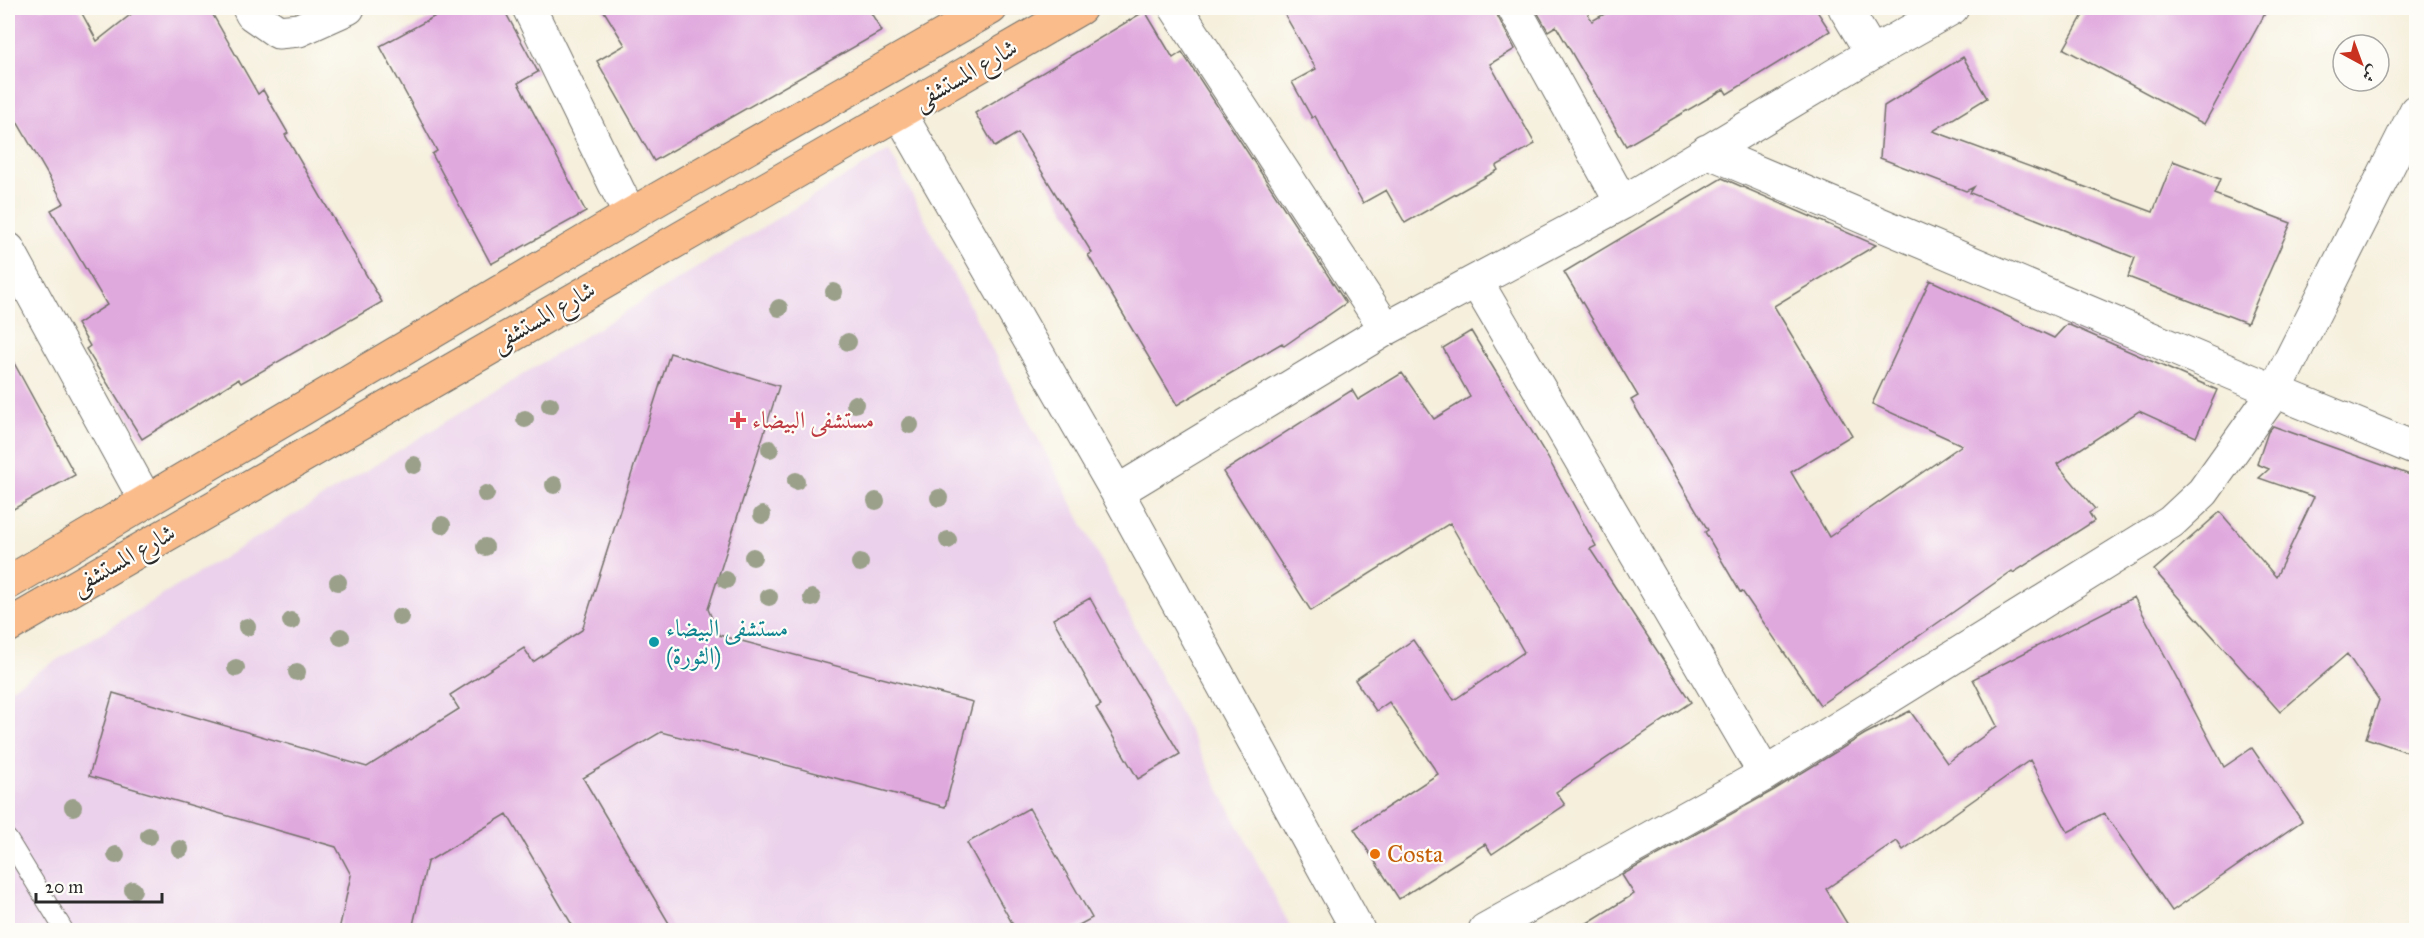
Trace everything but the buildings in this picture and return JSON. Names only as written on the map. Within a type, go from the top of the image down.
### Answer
[{"type":"main road","name":"شارع المستشفى","points":[[8,584],[630,215],[992,8]]},
{"type":"main road","name":"شارع المستشفى","points":[[8,626],[1080,8]]},
{"type":"street","points":[[249,8],[252,14],[278,32],[299,30],[348,8]]},
{"type":"street","points":[[529,8],[630,215]]},
{"type":"street","points":[[1176,8],[1386,329]]},
{"type":"street","points":[[1514,8],[1622,203]]},
{"type":"street","points":[[1845,8],[1872,53]]},
{"type":"street","points":[[1117,492],[1386,329],[1622,203],[1872,53],[1952,8]]},
{"type":"street","points":[[1485,930],[1765,774],[2170,522],[2203,492],[2275,391],[2416,111]]},
{"type":"street","points":[[899,112],[1117,492],[1358,930]]},
{"type":"street","points":[[1707,151],[2416,449]]},
{"type":"street","points":[[8,249],[146,501]]},
{"type":"street","points":[[1476,281],[1765,774]]},
{"type":"lane","points":[[8,839],[64,930]]},
{"type":"shaded area","name":"مستشفى البيضاء","points":[[889,150],[1292,930],[8,930],[8,690]]},
{"type":"place","name":"مستشفى البيضاء","points":[[738,420]]},
{"type":"place","name":"مستشفى البيضاء (الثورة)","points":[[654,642]]},
{"type":"place","name":"Costa","points":[[1375,854]]}]
